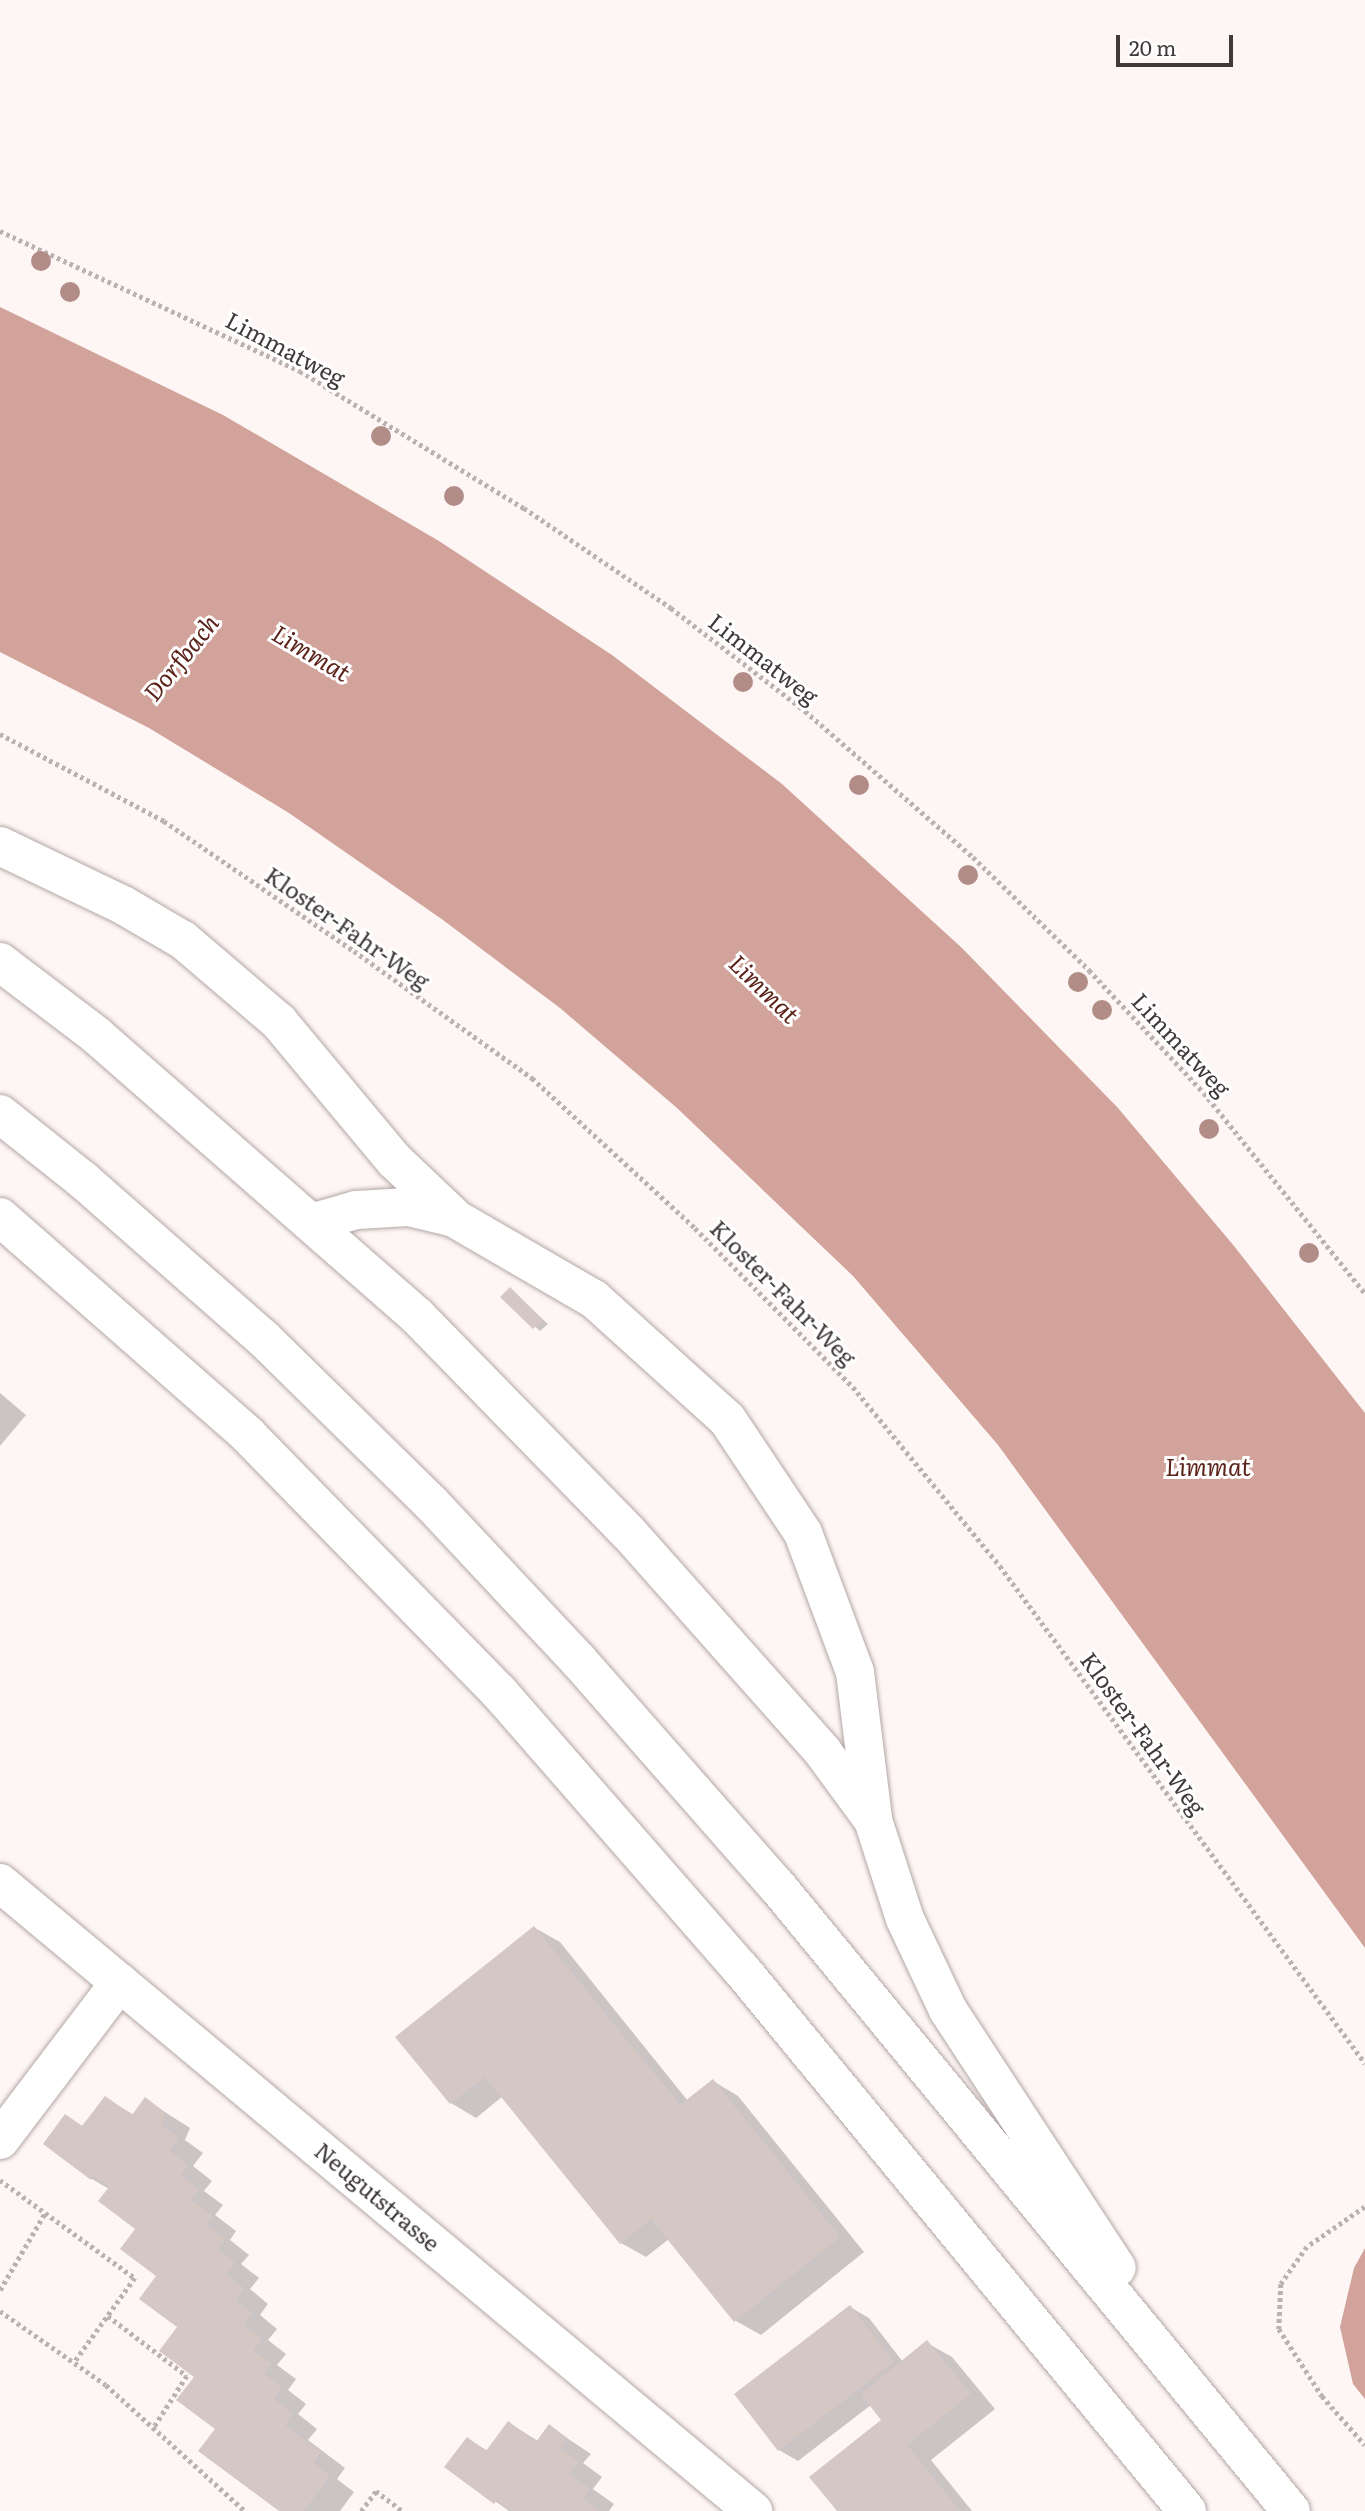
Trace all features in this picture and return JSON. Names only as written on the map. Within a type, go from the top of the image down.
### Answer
[{"type":"main road","points":[[0,846],[123,905],[183,940],[279,1022],[394,1160],[454,1217],[594,1299],[727,1419],[803,1532],[855,1672],[873,1820],[905,1919],[948,2010],[1221,2428]]},
{"type":"main road","points":[[0,962],[96,1035],[416,1316],[628,1532],[823,1752],[873,1820]]},
{"type":"main road","points":[[0,1114],[83,1180],[263,1338],[430,1503],[579,1661],[777,1886],[1291,2511]]},
{"type":"main road","points":[[311,1223],[356,1210],[409,1207],[454,1217]]},
{"type":"main road","points":[[0,1217],[248,1435],[499,1692],[741,1969],[1187,2511]]},
{"type":"main road","name":"Neugutstrasse","points":[[0,1883],[753,2511]]},
{"type":"main road","points":[[0,2140],[120,1982]]},
{"type":"path","name":"Limmatweg","points":[[0,231],[300,371],[524,508],[671,608],[805,710],[972,857],[1089,970],[1204,1093],[1365,1293]]},
{"type":"path","name":"Kloster-Fahr-Weg","points":[[0,734],[164,821],[376,967],[532,1078],[695,1228],[853,1387],[1000,1566],[1365,2063]]},
{"type":"path","points":[[0,2180],[135,2278],[74,2363]]},
{"type":"path","points":[[1365,2207],[1301,2256],[1281,2284],[1279,2329],[1322,2396],[1365,2445]]},
{"type":"path","points":[[0,2290],[45,2213]]},
{"type":"path","points":[[0,2311],[106,2385],[246,2511]]},
{"type":"path","points":[[108,2316],[187,2376],[153,2429]]},
{"type":"path","points":[[361,2511],[376,2491],[403,2511]]},
{"type":"water","name":"Limmat","points":[[0,307],[223,415],[439,541],[612,655],[782,784],[962,948],[1118,1108],[1234,1246],[1365,1413],[1365,1948],[998,1445],[853,1276],[677,1108],[560,1008],[443,920],[289,813],[149,728],[0,652]]},
{"type":"water","points":[[1365,2248],[1365,2399],[1353,2384],[1340,2327],[1354,2268]]},
{"type":"building","points":[[510,1287],[543,1320],[533,1329],[500,1297]]},
{"type":"building","points":[[534,1926],[680,2105],[713,2079],[840,2237],[734,2322],[651,2219],[620,2244],[485,2077],[450,2104],[395,2037]]},
{"type":"building","points":[[105,2096],[132,2115],[145,2097],[166,2113],[161,2124],[179,2138],[169,2151],[188,2165],[181,2175],[199,2190],[191,2200],[213,2216],[206,2224],[225,2239],[218,2249],[235,2263],[226,2274],[244,2288],[236,2300],[253,2313],[244,2325],[262,2338],[253,2350],[272,2364],[264,2374],[282,2388],[274,2399],[293,2413],[285,2425],[321,2452],[313,2463],[330,2476],[304,2511],[279,2511],[198,2451],[215,2429],[176,2400],[194,2377],[159,2351],[177,2327],[139,2299],[156,2276],[120,2249],[135,2229],[98,2201],[109,2187],[94,2176],[91,2180],[43,2144],[65,2114],[82,2126]]},
{"type":"building","points":[[850,2305],[894,2362],[778,2451],[734,2394]]},
{"type":"building","points":[[927,2340],[971,2394],[907,2445],[960,2511],[837,2511],[809,2477],[881,2420],[861,2394]]},
{"type":"building","points":[[508,2421],[536,2442],[549,2424],[567,2438],[560,2448],[579,2462],[569,2474],[590,2489],[583,2499],[599,2511],[512,2511],[497,2500],[494,2504],[444,2467],[467,2437],[486,2451]]},
{"type":"water label","name":"Dorfbach","points":[[180,657]]}]
